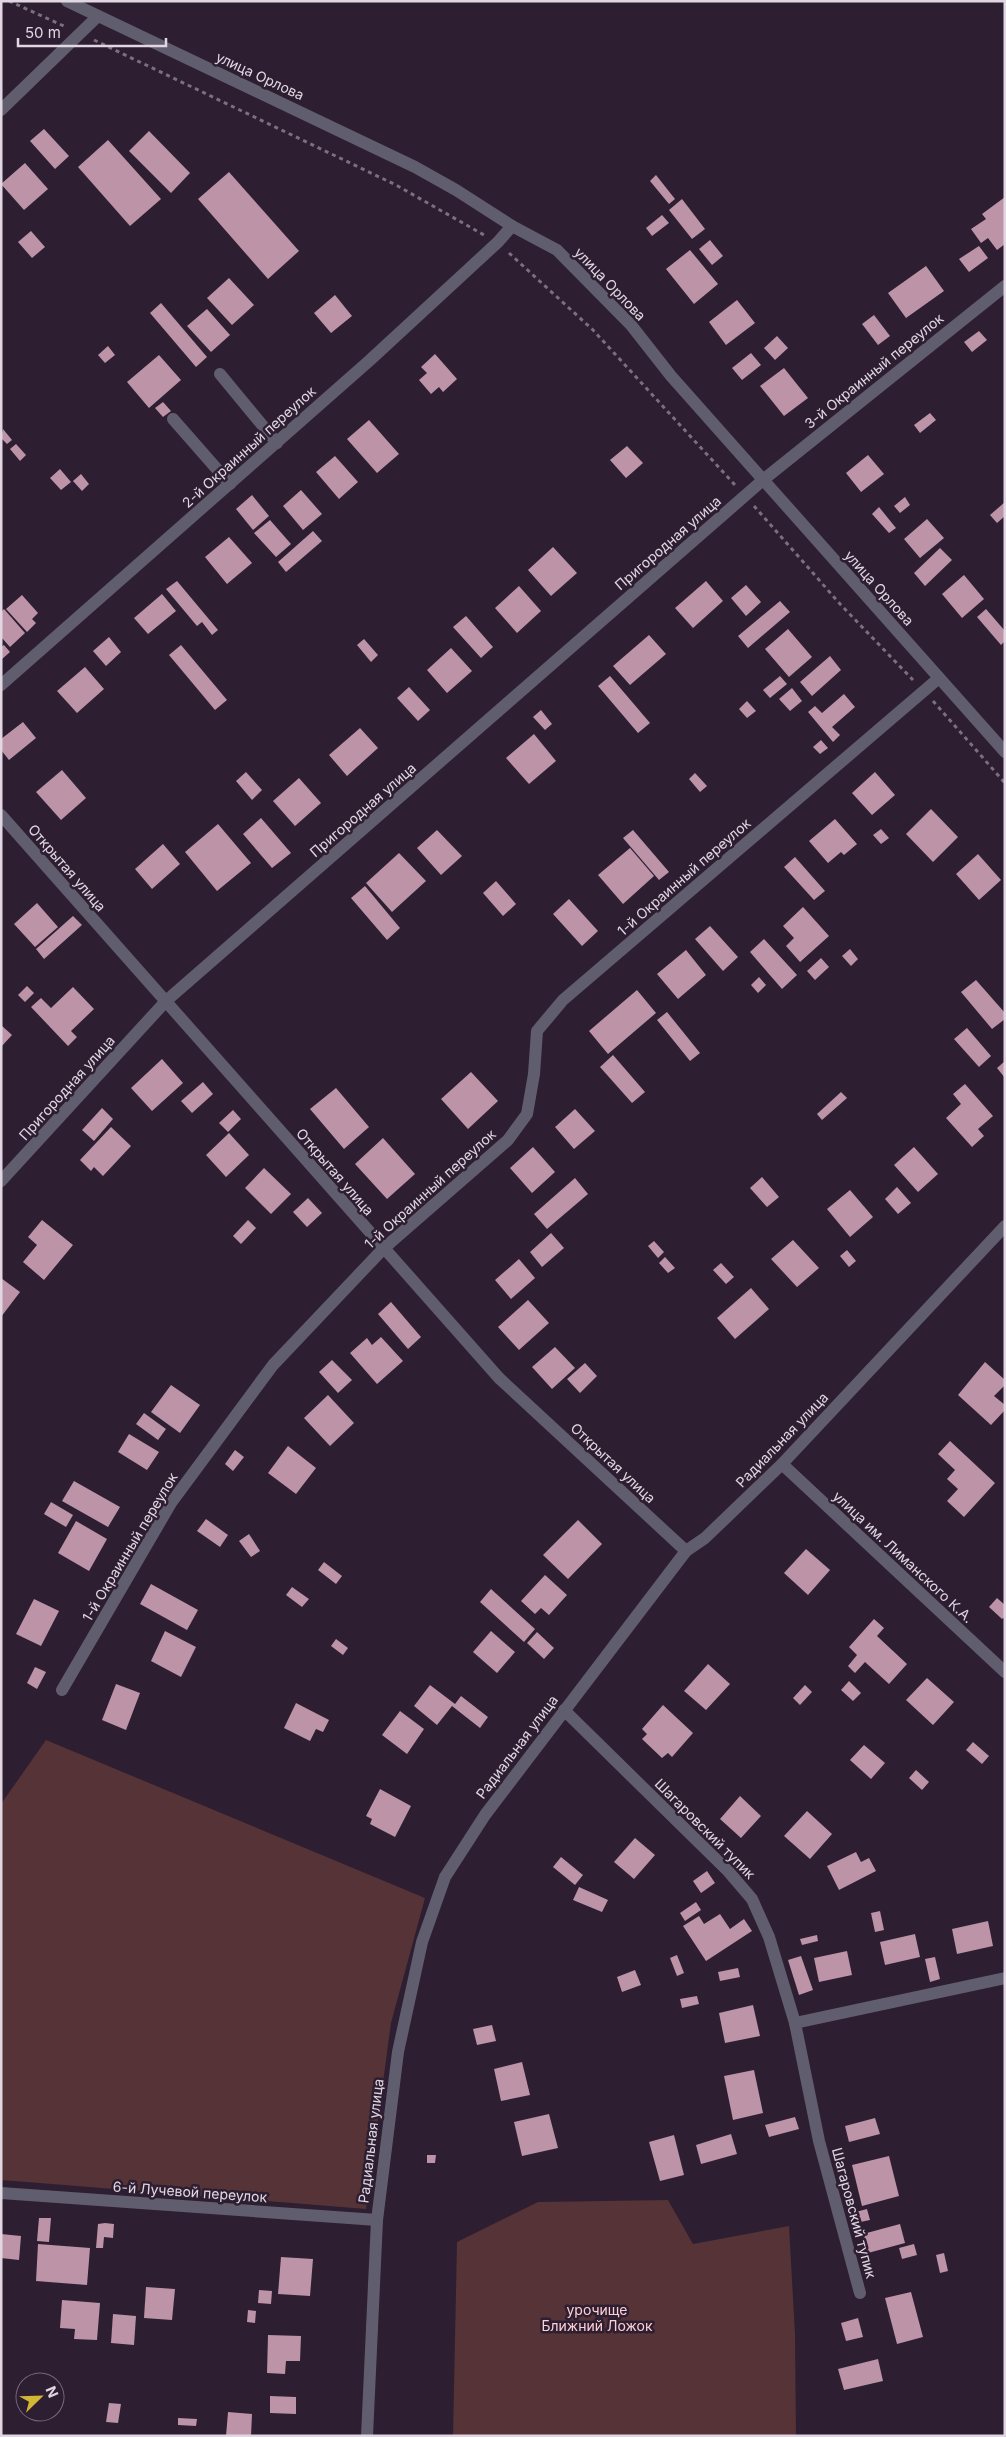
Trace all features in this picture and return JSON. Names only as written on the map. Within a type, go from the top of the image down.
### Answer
[{"type":"street","name":"улица Орлова","points":[[67,1],[415,167],[456,190],[512,226],[557,250],[631,325],[671,376],[1005,752]]},
{"type":"street","points":[[1,110],[98,16]]},
{"type":"street","name":"2-й Окраинный переулок","points":[[1,685],[277,443],[498,242],[512,226]]},
{"type":"street","name":"3-й Окраинный переулок","points":[[763,480],[1005,286]]},
{"type":"street","points":[[220,374],[277,443]]},
{"type":"street","points":[[173,419],[230,484]]},
{"type":"street","name":"Пригородная улица","points":[[1,1181],[166,1001],[763,480]]},
{"type":"street","name":"1-й Окраинный переулок","points":[[62,1690],[171,1503],[273,1365],[383,1249],[508,1140],[527,1114],[534,1074],[537,1031],[563,1000],[939,678]]},
{"type":"street","name":"Открытая улица","points":[[1,815],[499,1378],[686,1551]]},
{"type":"street","name":"Радиальная улица","points":[[367,2436],[377,2220],[398,2052],[422,1942],[445,1877],[485,1815],[686,1551],[705,1538],[782,1464],[1005,1226]]},
{"type":"street","name":"улица им. Лиманского К.А.","points":[[782,1464],[1005,1672]]},
{"type":"street","name":"Шагаровский тупик","points":[[564,1710],[728,1871],[752,1899],[769,1937],[795,2023],[820,2141],[860,2293]]},
{"type":"street","points":[[795,2023],[1005,1978]]},
{"type":"street","name":"6-й Лучевой переулок","points":[[1,2193],[377,2220]]},
{"type":"path","points":[[9,1],[80,33],[396,185],[498,242],[593,330],[745,496],[841,605],[924,691],[1005,783]]},
{"type":"green space","points":[[46,1740],[425,1898],[391,2023],[366,2209],[1,2180],[1,1804]]},
{"type":"green space","name":"урочище Ближний Ложок","points":[[668,2200],[693,2244],[789,2226],[795,2334],[796,2436],[453,2436],[457,2242],[538,2202]]},
{"type":"building","points":[[44,129],[69,156],[55,169],[30,141]]},
{"type":"building","points":[[149,131],[190,173],[171,193],[129,151]]},
{"type":"building","points":[[108,140],[161,199],[130,226],[78,167]]},
{"type":"building","points":[[25,163],[48,189],[24,210],[1,184]]},
{"type":"building","points":[[229,172],[299,251],[268,279],[198,199]]},
{"type":"building","points":[[656,175],[675,199],[669,204],[650,181]]},
{"type":"building","points":[[1005,197],[1005,244],[997,250],[988,238],[981,243],[971,229],[986,219],[982,214]]},
{"type":"building","points":[[682,199],[705,229],[692,239],[669,210]]},
{"type":"building","points":[[662,215],[669,223],[652,236],[646,228]]},
{"type":"building","points":[[31,231],[45,247],[32,258],[18,242]]},
{"type":"building","points":[[710,240],[723,256],[712,265],[699,249]]},
{"type":"building","points":[[979,246],[988,258],[969,272],[959,259]]},
{"type":"building","points":[[690,250],[718,284],[694,304],[666,269]]},
{"type":"building","points":[[926,266],[944,291],[906,318],[888,293]]},
{"type":"building","points":[[229,278],[254,305],[232,325],[207,298]]},
{"type":"building","points":[[335,295],[352,316],[331,333],[314,313]]},
{"type":"building","points":[[737,300],[755,323],[726,345],[709,322]]},
{"type":"building","points":[[161,303],[207,357],[196,367],[150,313]]},
{"type":"building","points":[[207,309],[230,335],[211,352],[187,326]]},
{"type":"building","points":[[874,315],[890,336],[878,345],[862,324]]},
{"type":"building","points":[[979,331],[987,340],[972,352],[964,342]]},
{"type":"building","points":[[777,336],[788,348],[775,360],[764,348]]},
{"type":"building","points":[[108,346],[115,355],[105,363],[98,355]]},
{"type":"building","points":[[751,353],[761,365],[742,380],[732,368]]},
{"type":"building","points":[[435,354],[457,379],[443,392],[439,387],[431,394],[419,380],[427,373],[421,367]]},
{"type":"building","points":[[159,355],[181,380],[149,408],[127,382]]},
{"type":"building","points":[[784,368],[808,398],[784,416],[760,386]]},
{"type":"building","points":[[163,402],[171,411],[163,417],[155,408]]},
{"type":"building","points":[[930,413],[936,420],[920,433],[914,425]]},
{"type":"building","points":[[369,420],[399,454],[377,473],[347,439]]},
{"type":"building","points":[[3,429],[12,440],[7,444],[1,438]]},
{"type":"building","points":[[16,444],[26,455],[20,461],[10,449]]},
{"type":"building","points":[[627,446],[643,463],[626,478],[610,460]]},
{"type":"building","points":[[868,455],[884,474],[861,492],[846,473]]},
{"type":"building","points":[[335,456],[358,482],[339,499],[316,472]]},
{"type":"building","points":[[60,469],[71,482],[61,490],[50,478]]},
{"type":"building","points":[[81,474],[89,484],[82,491],[73,481]]},
{"type":"building","points":[[301,490],[322,514],[303,530],[283,506]]},
{"type":"building","points":[[252,495],[269,516],[253,530],[236,509]]},
{"type":"building","points":[[905,497],[910,505],[900,513],[894,506]]},
{"type":"building","points":[[1005,502],[1005,516],[997,523],[990,515]]},
{"type":"building","points":[[879,507],[896,528],[889,533],[872,514]]},
{"type":"building","points":[[927,519],[944,538],[920,558],[904,539]]},
{"type":"building","points":[[270,520],[291,544],[276,557],[254,533]]},
{"type":"building","points":[[313,531],[322,541],[286,572],[278,562]]},
{"type":"building","points":[[229,537],[252,563],[227,584],[205,557]]},
{"type":"building","points":[[553,547],[577,573],[551,596],[528,570]]},
{"type":"building","points":[[940,548],[952,560],[925,586],[914,573]]},
{"type":"building","points":[[964,575],[984,599],[962,618],[942,594]]},
{"type":"building","points":[[177,581],[218,630],[212,635],[202,622],[197,626],[166,589]]},
{"type":"building","points":[[706,581],[723,601],[693,628],[675,608]]},
{"type":"building","points":[[746,585],[761,602],[746,616],[731,598]]},
{"type":"building","points":[[519,586],[541,611],[517,633],[495,608]]},
{"type":"building","points":[[162,594],[176,611],[148,634],[134,618]]},
{"type":"building","points":[[22,595],[38,613],[32,619],[36,623],[27,632],[6,609]]},
{"type":"building","points":[[780,601],[790,612],[748,648],[738,636]]},
{"type":"building","points":[[4,609],[25,633],[10,647],[1,637],[1,612]]},
{"type":"building","points":[[986,609],[1005,631],[1005,641],[1001,645],[977,617]]},
{"type":"building","points":[[466,616],[493,647],[481,658],[453,627]]},
{"type":"building","points":[[788,629],[812,657],[789,677],[765,649]]},
{"type":"building","points":[[649,635],[666,654],[630,685],[613,666]]},
{"type":"building","points":[[109,637],[121,652],[106,666],[93,651]]},
{"type":"building","points":[[364,639],[378,655],[371,662],[357,645]]},
{"type":"building","points":[[4,645],[10,652],[1,660],[1,647]]},
{"type":"building","points":[[181,645],[227,700],[215,710],[169,655]]},
{"type":"building","points":[[451,648],[472,671],[447,693],[427,670]]},
{"type":"building","points":[[830,656],[841,670],[812,696],[800,682]]},
{"type":"building","points":[[85,667],[104,689],[77,713],[57,691]]},
{"type":"building","points":[[610,676],[650,723],[638,733],[598,686]]},
{"type":"building","points":[[780,676],[787,684],[770,698],[763,690]]},
{"type":"building","points":[[409,687],[430,710],[418,721],[397,698]]},
{"type":"building","points":[[792,688],[802,701],[790,711],[779,699]]},
{"type":"building","points":[[844,694],[855,707],[832,727],[840,735],[833,742],[808,712],[815,706],[822,713]]},
{"type":"building","points":[[747,701],[756,711],[747,718],[739,709]]},
{"type":"building","points":[[541,710],[552,724],[545,730],[533,717]]},
{"type":"building","points":[[23,722],[36,738],[9,760],[1,750],[1,739]]},
{"type":"building","points":[[360,728],[378,748],[347,776],[329,755]]},
{"type":"building","points":[[534,734],[556,761],[529,784],[506,758]]},
{"type":"building","points":[[821,740],[828,748],[820,754],[813,747]]},
{"type":"building","points":[[62,770],[86,798],[61,820],[36,792]]},
{"type":"building","points":[[246,772],[262,790],[252,800],[236,781]]},
{"type":"building","points":[[875,772],[895,795],[872,815],[852,793]]},
{"type":"building","points":[[695,773],[707,786],[700,792],[689,779]]},
{"type":"building","points":[[299,778],[321,803],[295,826],[273,801]]},
{"type":"building","points":[[931,809],[958,837],[933,862],[906,834]]},
{"type":"building","points":[[261,818],[291,853],[272,868],[243,834]]},
{"type":"building","points":[[835,819],[857,844],[844,855],[841,852],[828,863],[809,841]]},
{"type":"building","points":[[218,824],[251,863],[217,891],[185,852]]},
{"type":"building","points":[[881,829],[889,838],[881,844],[873,835]]},
{"type":"building","points":[[437,830],[462,856],[441,875],[417,848]]},
{"type":"building","points":[[633,830],[669,872],[659,880],[623,838]]},
{"type":"building","points":[[163,844],[180,864],[152,889],[135,869]]},
{"type":"building","points":[[630,848],[654,876],[623,904],[598,875]]},
{"type":"building","points":[[399,853],[426,881],[392,912],[366,883]]},
{"type":"building","points":[[978,854],[1001,880],[979,900],[956,874]]},
{"type":"building","points":[[795,857],[825,891],[814,900],[784,867]]},
{"type":"building","points":[[496,881],[516,904],[503,916],[483,893]]},
{"type":"building","points":[[365,886],[400,928],[387,940],[351,898]]},
{"type":"building","points":[[569,899],[598,931],[582,946],[553,914]]},
{"type":"building","points":[[37,903],[58,927],[35,947],[14,924]]},
{"type":"building","points":[[803,907],[829,936],[800,962],[786,946],[794,938],[783,926]]},
{"type":"building","points":[[73,916],[82,925],[44,959],[36,949]]},
{"type":"building","points":[[710,926],[738,957],[723,971],[695,939]]},
{"type":"building","points":[[764,939],[797,975],[782,989],[750,952]]},
{"type":"building","points":[[850,949],[858,959],[851,966],[842,956]]},
{"type":"building","points":[[686,950],[706,975],[678,999],[657,974]]},
{"type":"building","points":[[821,958],[829,967],[815,980],[807,971]]},
{"type":"building","points":[[759,977],[766,985],[758,993],[751,985]]},
{"type":"building","points":[[976,980],[1005,1013],[1005,1019],[992,1029],[961,992]]},
{"type":"building","points":[[27,986],[34,993],[25,1002],[18,995]]},
{"type":"building","points":[[73,987],[94,1009],[71,1031],[77,1037],[68,1046],[31,1007],[41,998],[51,1008]]},
{"type":"building","points":[[637,990],[656,1013],[608,1054],[589,1031]]},
{"type":"building","points":[[667,1012],[700,1053],[690,1061],[657,1020]]},
{"type":"building","points":[[1,1025],[12,1035],[1,1047]]},
{"type":"building","points":[[967,1028],[991,1056],[979,1067],[954,1039]]},
{"type":"building","points":[[613,1055],[645,1092],[632,1103],[600,1067]]},
{"type":"building","points":[[162,1059],[183,1083],[152,1111],[131,1088]]},
{"type":"building","points":[[1005,1061],[1005,1078],[997,1068]]},
{"type":"building","points":[[471,1072],[498,1101],[468,1129],[441,1099]]},
{"type":"building","points":[[203,1082],[213,1094],[192,1113],[181,1101]]},
{"type":"building","points":[[965,1084],[993,1116],[978,1129],[984,1136],[972,1147],[946,1118],[961,1104],[953,1094]]},
{"type":"building","points":[[336,1088],[369,1127],[344,1149],[310,1109]]},
{"type":"building","points":[[841,1092],[847,1098],[822,1120],[817,1114]]},
{"type":"building","points":[[102,1108],[113,1119],[94,1141],[82,1130]]},
{"type":"building","points":[[575,1109],[595,1131],[574,1149],[555,1127]]},
{"type":"building","points":[[233,1110],[241,1119],[228,1132],[219,1123]]},
{"type":"building","points":[[111,1127],[131,1146],[103,1176],[94,1167],[91,1171],[80,1160]]},
{"type":"building","points":[[229,1133],[249,1155],[226,1177],[206,1155]]},
{"type":"building","points":[[383,1138],[415,1174],[387,1199],[355,1164]]},
{"type":"building","points":[[533,1147],[555,1172],[532,1193],[510,1168]]},
{"type":"building","points":[[914,1147],[938,1174],[918,1192],[894,1165]]},
{"type":"building","points":[[264,1168],[291,1194],[271,1214],[245,1188]]},
{"type":"building","points":[[762,1177],[779,1197],[767,1207],[750,1188]]},
{"type":"building","points":[[575,1178],[588,1194],[547,1229],[534,1214]]},
{"type":"building","points":[[897,1187],[911,1203],[898,1214],[885,1199]]},
{"type":"building","points":[[850,1190],[873,1217],[850,1237],[827,1209]]},
{"type":"building","points":[[308,1198],[322,1213],[307,1227],[293,1212]]},
{"type":"building","points":[[42,1220],[73,1245],[44,1280],[23,1262],[37,1245],[28,1237]]},
{"type":"building","points":[[248,1220],[256,1228],[241,1244],[233,1236]]},
{"type":"building","points":[[551,1233],[564,1248],[542,1267],[530,1252]]},
{"type":"building","points":[[793,1240],[819,1268],[797,1287],[771,1259]]},
{"type":"building","points":[[654,1241],[664,1252],[658,1258],[648,1246]]},
{"type":"building","points":[[847,1250],[856,1261],[849,1267],[840,1256]]},
{"type":"building","points":[[665,1257],[675,1268],[668,1273],[659,1263]]},
{"type":"building","points":[[519,1259],[535,1278],[511,1299],[495,1280]]},
{"type":"building","points":[[721,1263],[734,1277],[726,1284],[713,1270]]},
{"type":"building","points":[[1,1278],[20,1292],[1,1317]]},
{"type":"building","points":[[751,1288],[769,1309],[735,1339],[717,1318]]},
{"type":"building","points":[[528,1300],[549,1323],[519,1350],[498,1327]]},
{"type":"building","points":[[391,1302],[421,1337],[408,1349],[378,1314]]},
{"type":"building","points":[[381,1337],[403,1361],[377,1384],[350,1353],[367,1338],[372,1345]]},
{"type":"building","points":[[555,1347],[575,1368],[552,1389],[532,1367]]},
{"type":"building","points":[[332,1360],[352,1380],[338,1393],[319,1372]]},
{"type":"building","points":[[985,1362],[1005,1380],[1005,1385],[994,1396],[1005,1405],[1005,1410],[991,1425],[958,1395]]},
{"type":"building","points":[[585,1363],[597,1376],[580,1393],[567,1379]]},
{"type":"building","points":[[171,1385],[200,1405],[180,1433],[151,1412]]},
{"type":"building","points":[[328,1395],[354,1423],[330,1446],[304,1418]]},
{"type":"building","points":[[144,1413],[166,1429],[158,1440],[136,1424]]},
{"type":"building","points":[[129,1434],[159,1452],[147,1470],[118,1452]]},
{"type":"building","points":[[950,1441],[995,1483],[964,1517],[947,1501],[958,1489],[947,1479],[955,1470],[938,1454]]},
{"type":"building","points":[[288,1446],[316,1468],[296,1494],[268,1473]]},
{"type":"building","points":[[235,1450],[244,1457],[233,1471],[225,1464]]},
{"type":"building","points":[[74,1481],[120,1507],[108,1527],[62,1501]]},
{"type":"building","points":[[51,1502],[73,1515],[66,1527],[44,1514]]},
{"type":"building","points":[[206,1519],[228,1535],[220,1547],[197,1531]]},
{"type":"building","points":[[578,1520],[602,1544],[568,1579],[543,1555]]},
{"type":"building","points":[[76,1521],[107,1539],[89,1571],[58,1553]]},
{"type":"building","points":[[249,1534],[260,1551],[251,1557],[239,1541]]},
{"type":"building","points":[[806,1549],[830,1570],[808,1595],[784,1573]]},
{"type":"building","points":[[324,1562],[342,1576],[336,1584],[318,1570]]},
{"type":"building","points":[[545,1575],[567,1595],[549,1615],[541,1608],[535,1614],[521,1601]]},
{"type":"building","points":[[151,1584],[198,1610],[187,1630],[140,1604]]},
{"type":"building","points":[[292,1587],[309,1599],[302,1607],[286,1595]]},
{"type":"building","points":[[491,1589],[535,1629],[524,1642],[480,1602]]},
{"type":"building","points":[[997,1598],[1005,1605],[1005,1617],[1002,1619],[989,1607]]},
{"type":"building","points":[[34,1599],[59,1611],[41,1646],[16,1634]]},
{"type":"building","points":[[874,1619],[884,1628],[877,1636],[907,1664],[889,1684],[865,1662],[855,1673],[848,1666],[857,1655],[849,1647]]},
{"type":"building","points":[[165,1631],[196,1647],[181,1677],[151,1661]]},
{"type":"building","points":[[491,1631],[515,1652],[497,1673],[473,1652]]},
{"type":"building","points":[[537,1632],[554,1648],[544,1659],[527,1643]]},
{"type":"building","points":[[336,1639],[348,1648],[343,1655],[331,1646]]},
{"type":"building","points":[[708,1664],[730,1684],[706,1710],[684,1691]]},
{"type":"building","points":[[35,1667],[46,1672],[37,1689],[27,1683]]},
{"type":"building","points":[[927,1678],[954,1702],[933,1725],[906,1700]]},
{"type":"building","points":[[849,1681],[861,1693],[853,1701],[841,1690]]},
{"type":"building","points":[[116,1684],[140,1693],[126,1730],[102,1720]]},
{"type":"building","points":[[430,1685],[455,1704],[461,1696],[488,1717],[480,1728],[452,1706],[437,1725],[414,1706]]},
{"type":"building","points":[[805,1685],[812,1692],[800,1705],[793,1698]]},
{"type":"building","points":[[296,1703],[329,1720],[323,1732],[316,1729],[310,1741],[284,1728]]},
{"type":"building","points":[[663,1705],[693,1733],[672,1757],[668,1753],[662,1758],[642,1739],[647,1734],[642,1729]]},
{"type":"building","points":[[400,1711],[424,1729],[407,1754],[382,1735]]},
{"type":"building","points":[[973,1742],[989,1756],[982,1764],[966,1750]]},
{"type":"building","points":[[864,1745],[885,1763],[871,1779],[850,1760]]},
{"type":"building","points":[[916,1770],[929,1782],[922,1790],[909,1778]]},
{"type":"building","points":[[380,1789],[411,1806],[395,1837],[370,1824],[372,1819],[366,1816]]},
{"type":"building","points":[[740,1796],[761,1816],[741,1838],[720,1819]]},
{"type":"building","points":[[807,1811],[832,1834],[810,1859],[784,1836]]},
{"type":"building","points":[[635,1838],[655,1855],[634,1879],[614,1862]]},
{"type":"building","points":[[856,1852],[861,1862],[869,1858],[876,1871],[839,1890],[827,1866]]},
{"type":"building","points":[[561,1857],[583,1875],[575,1885],[553,1867]]},
{"type":"building","points":[[707,1871],[715,1883],[701,1893],[693,1881]]},
{"type":"building","points":[[579,1887],[608,1900],[602,1912],[573,1900]]},
{"type":"building","points":[[696,1902],[701,1910],[685,1921],[680,1913]]},
{"type":"building","points":[[880,1911],[884,1930],[875,1932],[871,1913]]},
{"type":"building","points":[[720,1914],[730,1929],[744,1919],[752,1931],[706,1961],[683,1926],[699,1916],[704,1924]]},
{"type":"building","points":[[988,1921],[993,1946],[957,1954],[952,1929]]},
{"type":"building","points":[[915,1934],[920,1957],[885,1965],[880,1942]]},
{"type":"building","points":[[817,1935],[818,1941],[802,1945],[800,1939]]},
{"type":"building","points":[[847,1951],[852,1975],[819,1982],[814,1958]]},
{"type":"building","points":[[677,1955],[684,1973],[677,1976],[670,1958]]},
{"type":"building","points":[[801,1956],[813,1990],[799,1995],[788,1960]]},
{"type":"building","points":[[935,1957],[940,1979],[930,1982],[925,1959]]},
{"type":"building","points":[[738,1968],[740,1977],[720,1981],[718,1972]]},
{"type":"building","points":[[635,1970],[641,1985],[622,1992],[617,1977]]},
{"type":"building","points":[[697,1996],[699,2004],[682,2008],[680,1999]]},
{"type":"building","points":[[753,2005],[760,2036],[725,2043],[719,2013]]},
{"type":"building","points":[[492,2025],[496,2041],[477,2045],[473,2029]]},
{"type":"building","points":[[522,2062],[530,2095],[501,2101],[494,2069]]},
{"type":"building","points":[[754,2070],[763,2113],[733,2120],[724,2076]]},
{"type":"building","points":[[549,2114],[558,2148],[522,2156],[514,2122]]},
{"type":"building","points":[[795,2117],[799,2129],[769,2137],[765,2125]]},
{"type":"building","points":[[875,2118],[880,2134],[849,2142],[845,2126]]},
{"type":"building","points":[[731,2134],[737,2154],[701,2164],[696,2145]]},
{"type":"building","points":[[674,2135],[684,2175],[660,2181],[649,2142]]},
{"type":"building","points":[[427,2155],[436,2155],[435,2163],[427,2163]]},
{"type":"building","points":[[889,2156],[899,2196],[862,2206],[852,2165]]},
{"type":"building","points":[[867,2209],[870,2220],[851,2224],[848,2214]]},
{"type":"building","points":[[39,2218],[51,2218],[49,2242],[37,2241]]},
{"type":"building","points":[[98,2224],[114,2224],[113,2238],[104,2237],[103,2248],[96,2248]]},
{"type":"building","points":[[900,2224],[905,2243],[868,2253],[863,2234]]},
{"type":"building","points":[[1,2234],[21,2236],[19,2260],[1,2258]]},
{"type":"building","points":[[38,2244],[90,2248],[87,2285],[36,2281]]},
{"type":"building","points":[[914,2244],[917,2255],[902,2259],[899,2248]]},
{"type":"building","points":[[944,2253],[948,2271],[940,2273],[936,2255]]},
{"type":"building","points":[[281,2257],[313,2259],[310,2296],[278,2294]]},
{"type":"building","points":[[146,2287],[175,2289],[172,2320],[144,2318]]},
{"type":"building","points":[[259,2290],[272,2291],[271,2304],[258,2303]]},
{"type":"building","points":[[911,2292],[923,2337],[897,2344],[885,2298]]},
{"type":"building","points":[[62,2300],[100,2303],[97,2340],[74,2339],[75,2329],[60,2328]]},
{"type":"building","points":[[248,2310],[256,2311],[255,2323],[247,2322]]},
{"type":"building","points":[[113,2314],[136,2316],[134,2345],[111,2343]]},
{"type":"building","points":[[858,2318],[863,2337],[846,2341],[841,2323]]},
{"type":"building","points":[[268,2335],[301,2336],[300,2361],[286,2361],[285,2374],[267,2373]]},
{"type":"building","points":[[878,2359],[883,2381],[844,2390],[838,2369]]},
{"type":"building","points":[[270,2396],[296,2397],[296,2414],[270,2413]]},
{"type":"building","points":[[109,2403],[121,2404],[118,2423],[106,2422]]},
{"type":"building","points":[[228,2412],[252,2414],[251,2436],[226,2436]]},
{"type":"building","points":[[178,2418],[197,2419],[196,2426],[178,2425]]}]
